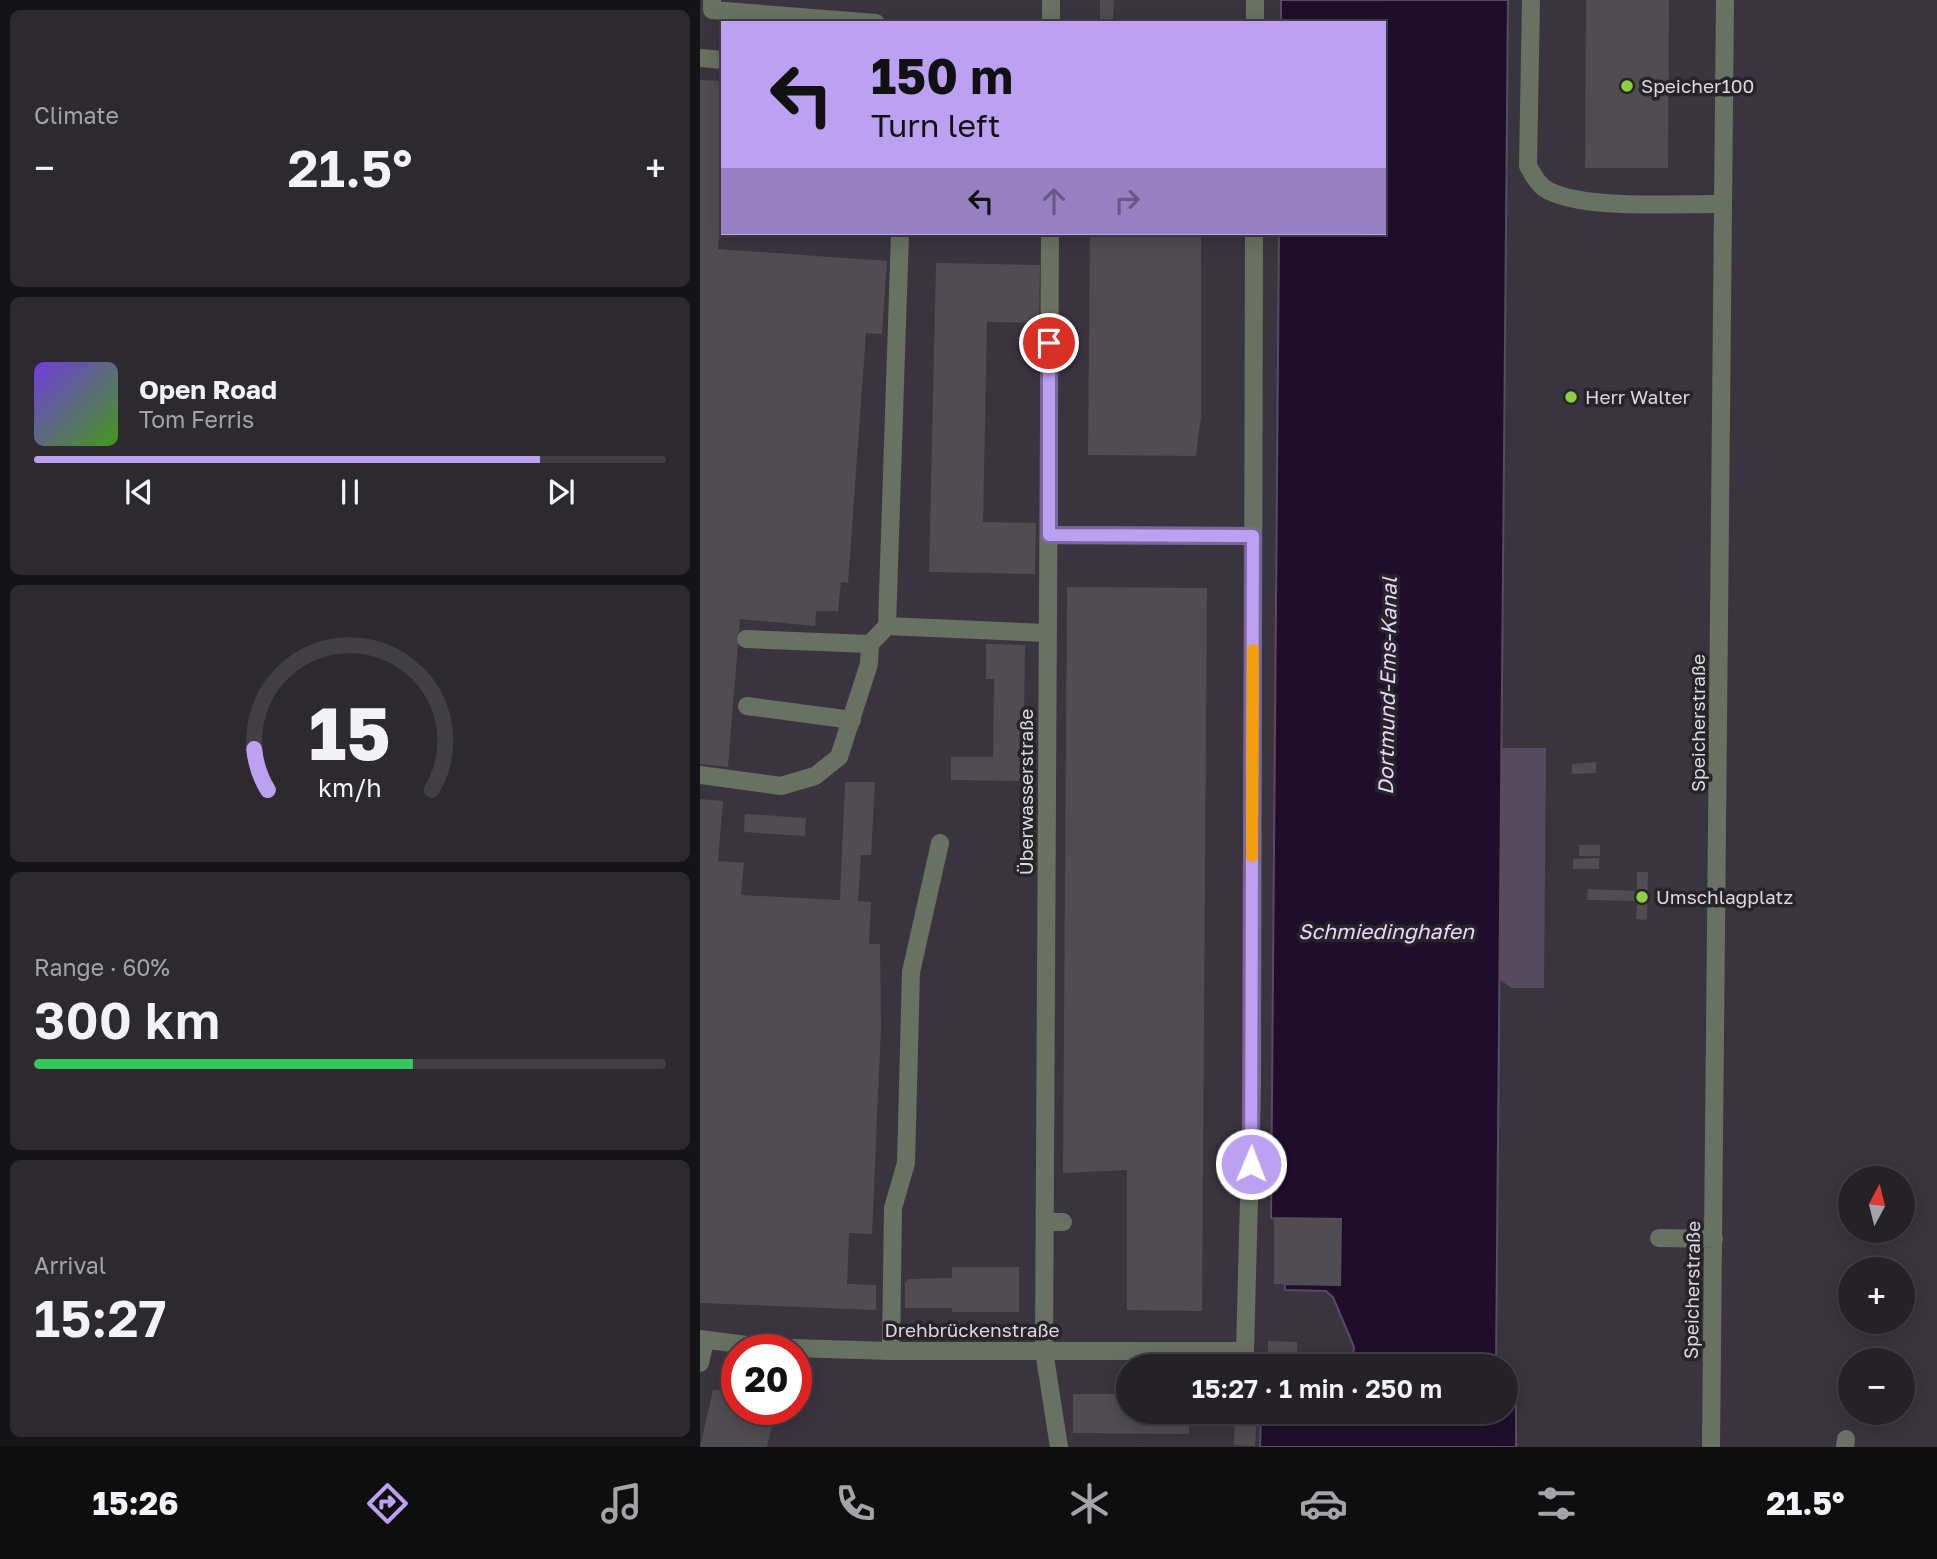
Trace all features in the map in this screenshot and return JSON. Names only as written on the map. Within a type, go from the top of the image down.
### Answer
[{"type":"street","points":[[712,0],[712,10],[851,21]]},
{"type":"street","points":[[1051,0],[1051,21]]},
{"type":"street","points":[[1255,0],[1255,21]]},
{"type":"street","points":[[1531,0],[1528,166],[1541,187],[1563,197],[1592,201],[1722,204]]},
{"type":"street","name":"Speicherstraße","points":[[1712,1447],[1724,0]]},
{"type":"street","points":[[700,58],[721,60]]},
{"type":"street","points":[[700,775],[781,786],[815,776],[839,757],[869,664],[870,644],[887,626],[900,235]]},
{"type":"street","name":"Überwasserstraße","points":[[1050,235],[1044,1350],[1059,1447]]},
{"type":"street","points":[[1049,535],[1253,536],[1254,235]]},
{"type":"street","name":"Drehbrückenstraße","points":[[703,1340],[762,1347],[891,1352],[1245,1351],[1252,1084],[1253,536]]},
{"type":"street","points":[[887,626],[1046,633]]},
{"type":"street","points":[[746,639],[870,644]]},
{"type":"street","points":[[747,706],[852,720]]},
{"type":"street","points":[[891,1352],[893,1208],[906,1163],[911,972],[940,843]]},
{"type":"street","points":[[1045,1222],[1063,1222]]},
{"type":"street","points":[[1659,1238],[1714,1239]]},
{"type":"street","points":[[700,1363],[703,1340]]},
{"type":"shaded area","points":[[700,0],[1937,0],[1937,1447],[700,1447]]},
{"type":"shaded area","points":[[1502,748],[1546,748],[1544,988],[1512,988],[1500,980]]},
{"type":"water","name":"Schmiedinghafen","points":[[1281,0],[1508,0],[1496,1354],[1353,1354],[1354,1347],[1333,1297],[1326,1291],[1285,1290],[1285,1284],[1340,1285],[1341,1219],[1271,1218],[1279,235],[1386,235],[1386,21],[1281,21]]},
{"type":"water","points":[[1261,1424],[1516,1424],[1516,1447],[1260,1447]]},
{"type":"building","points":[[1100,0],[1114,0],[1113,21],[1100,21]]},
{"type":"building","points":[[1586,0],[1669,0],[1668,168],[1585,168]]},
{"type":"building","points":[[700,80],[721,81],[721,218],[718,249],[887,261],[882,334],[866,333],[848,583],[841,582],[838,611],[816,611],[815,626],[740,619],[728,767],[700,764]]},
{"type":"building","points":[[1090,235],[1201,235],[1201,416],[1196,456],[1088,455]]},
{"type":"building","points":[[936,263],[1040,265],[1039,323],[987,322],[983,522],[1036,523],[1035,574],[929,572]]},
{"type":"building","points":[[1067,587],[1207,588],[1202,1311],[1127,1310],[1127,1170],[1063,1173]]},
{"type":"building","points":[[986,644],[1025,645],[1023,781],[951,780],[951,757],[993,757],[994,679],[986,679]]},
{"type":"building","points":[[1596,762],[1596,773],[1572,774],[1572,764]]},
{"type":"building","points":[[845,782],[875,782],[871,855],[861,855],[858,901],[871,902],[869,944],[880,944],[881,1027],[872,1234],[849,1233],[847,1284],[876,1285],[876,1310],[700,1303],[700,799],[723,801],[718,861],[744,863],[741,895],[840,900]]},
{"type":"building","points":[[745,814],[806,818],[805,836],[744,832]]},
{"type":"building","points":[[1579,845],[1600,845],[1600,856],[1579,856]]},
{"type":"building","points":[[1599,858],[1599,869],[1573,869],[1573,859]]},
{"type":"building","points":[[1637,872],[1648,872],[1647,920],[1636,919],[1637,901],[1587,900],[1588,889],[1637,891]]},
{"type":"building","points":[[1274,1218],[1341,1219],[1340,1285],[1274,1284]]},
{"type":"building","points":[[952,1267],[1019,1267],[1019,1312],[952,1312],[952,1308],[905,1308],[905,1283],[909,1279],[952,1278]]},
{"type":"building","points":[[1268,1341],[1297,1342],[1297,1354],[1268,1353]]},
{"type":"building","points":[[713,1390],[721,1390],[721,1425],[772,1425],[767,1447],[700,1447]]},
{"type":"building","points":[[1073,1394],[1116,1394],[1116,1424],[1189,1424],[1189,1434],[1073,1433]]},
{"type":"building","points":[[1235,1424],[1256,1424],[1255,1446],[1234,1445]]},
{"type":"slow traffic","points":[[1252,856],[1253,650]]},
{"type":"place","name":"Speicher100","points":[[1627,86]]},
{"type":"place","name":"Herr Walter","points":[[1571,397]]},
{"type":"place","name":"Umschlagplatz","points":[[1642,897]]},
{"type":"route","points":[[1049,343],[1049,535],[1253,536],[1251,1164]]},
{"type":"water label","name":"Dortmund-Ems-Kanal","points":[[1388,686]]}]
